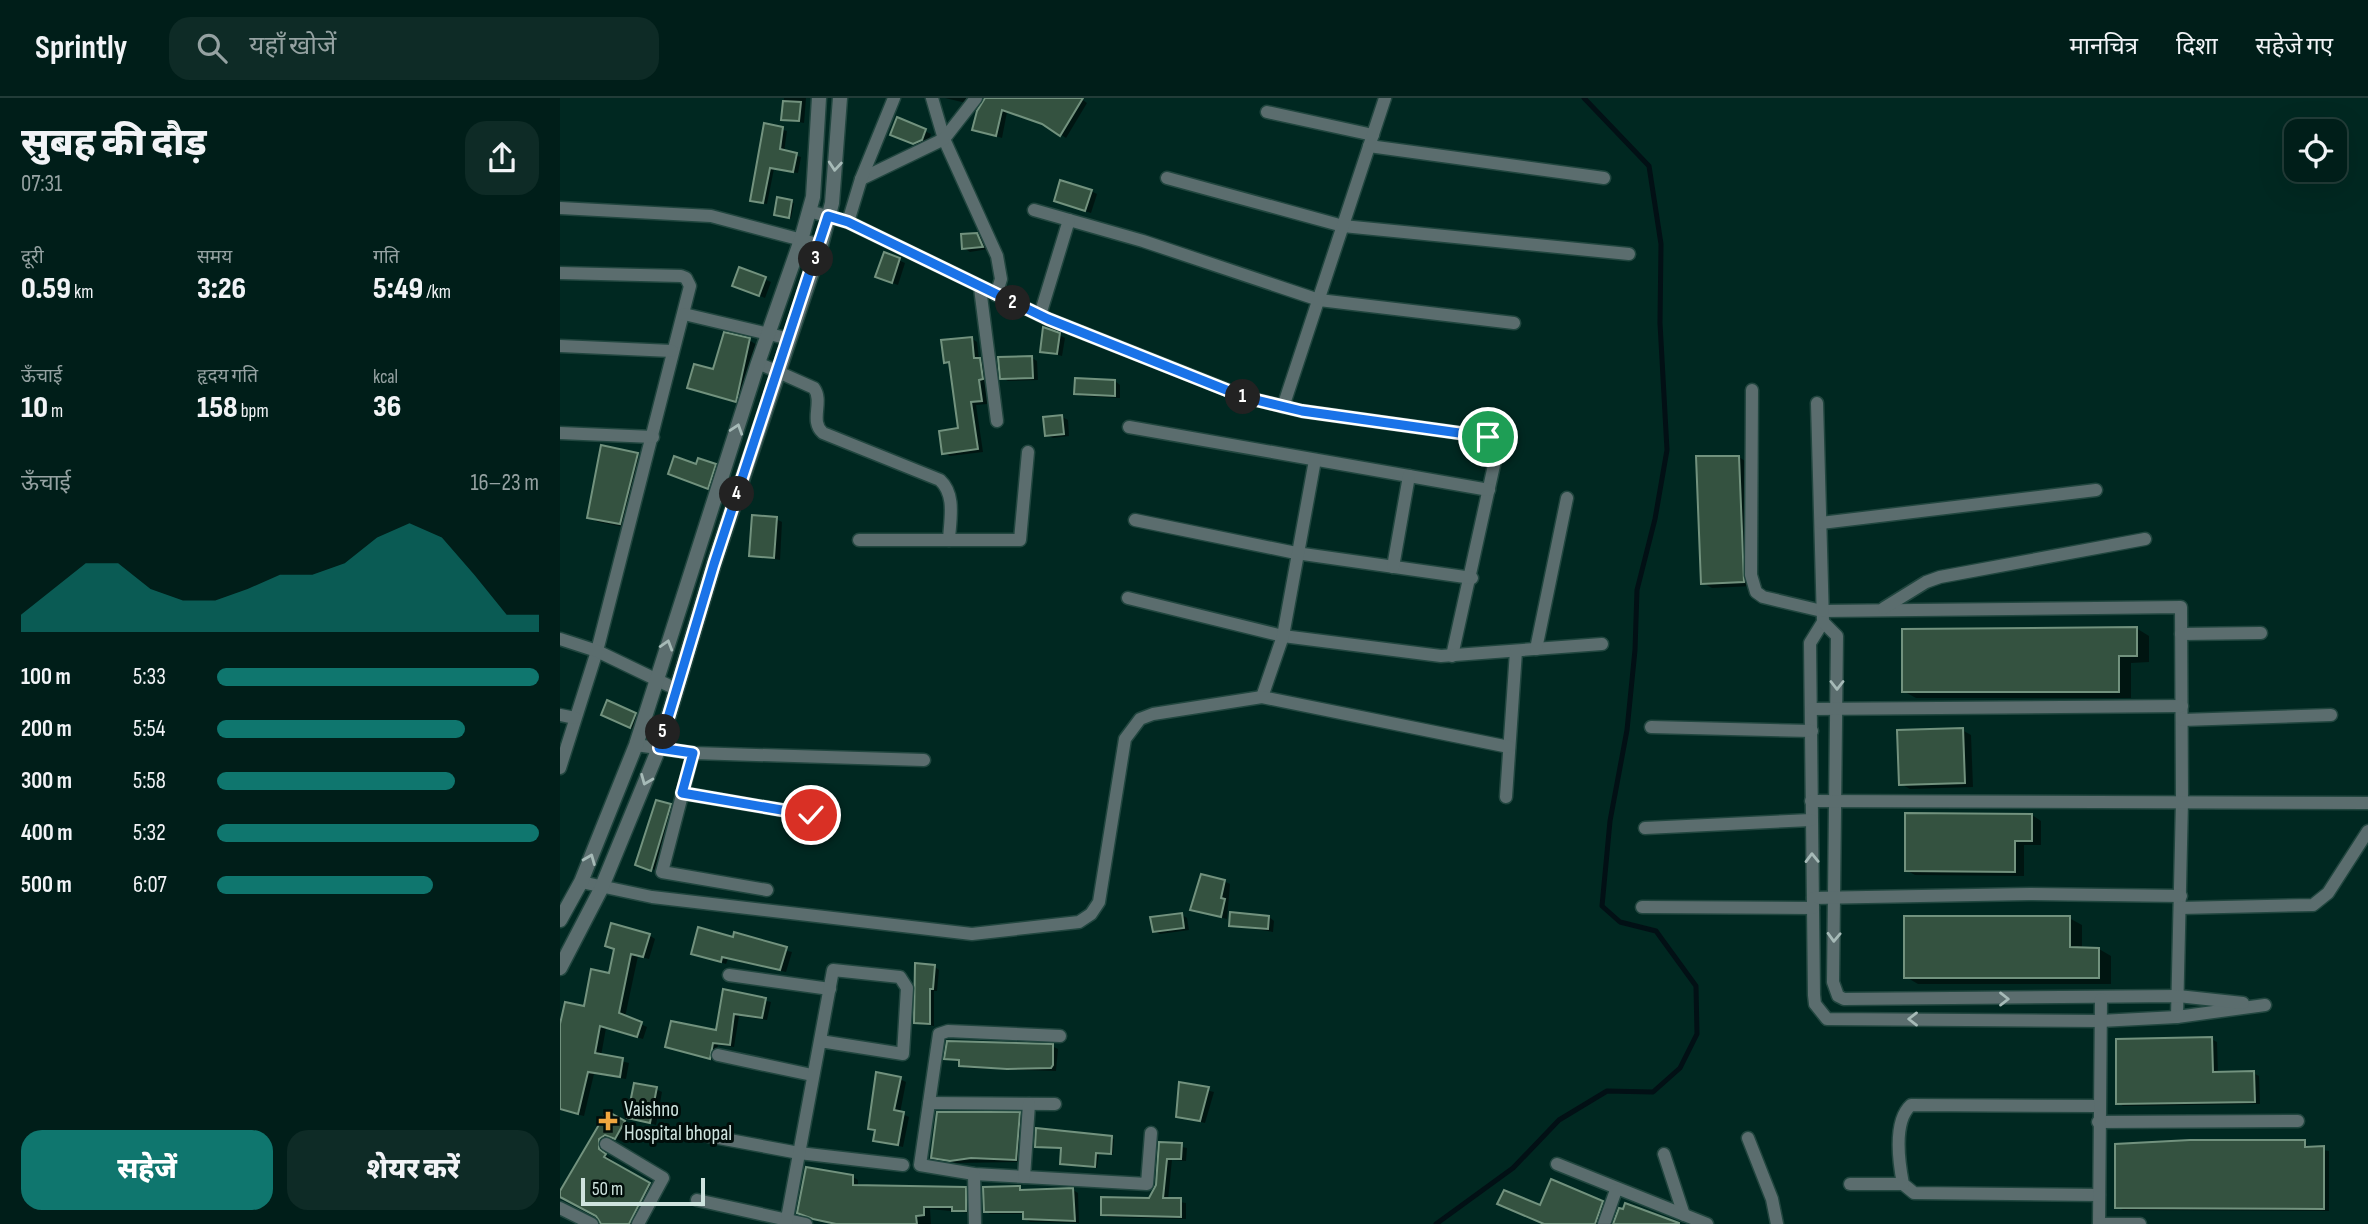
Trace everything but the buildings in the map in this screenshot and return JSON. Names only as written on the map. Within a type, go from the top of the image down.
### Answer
[{"type":"street","points":[[560,920],[581,882],[636,745],[758,363],[801,240],[809,211],[819,98]]},
{"type":"street","points":[[560,968],[601,889],[659,748],[821,245],[832,203],[840,98]]},
{"type":"street","points":[[848,222],[861,179],[894,98]]},
{"type":"street","points":[[932,98],[944,139],[997,256],[1002,272],[996,295]]},
{"type":"street","points":[[861,179],[944,139],[976,98]]},
{"type":"street","points":[[1283,407],[1385,98]]},
{"type":"street","points":[[1267,113],[1371,141],[1604,178]]},
{"type":"street","points":[[1167,178],[1343,226],[1629,254]]},
{"type":"street","points":[[560,208],[711,216],[821,245]]},
{"type":"street","points":[[1034,210],[1143,241],[1319,300],[1514,323]]},
{"type":"street","points":[[809,211],[848,222],[1040,315],[1244,397],[1283,407],[1488,437],[1497,450],[1472,578],[1452,656]]},
{"type":"street","points":[[1040,315],[1069,220]]},
{"type":"street","points":[[560,273],[686,278],[690,286],[597,651],[560,768]]},
{"type":"street","points":[[980,288],[997,421]]},
{"type":"street","points":[[684,314],[790,339]]},
{"type":"street","points":[[560,346],[672,351]]},
{"type":"street","points":[[758,363],[817,391],[816,423],[823,433],[940,480],[946,485],[951,497],[949,540]]},
{"type":"street","points":[[1752,390],[1753,586],[1763,597],[1822,616],[1883,609],[2181,607],[2182,801],[2177,1017]]},
{"type":"street","points":[[1817,403],[1822,616],[1810,643],[1814,995],[1820,1013],[1827,1019],[2100,1021],[2177,1017],[2265,1005],[2178,996],[2101,999],[1844,999],[1838,996],[1833,982],[1837,636],[1822,616]]},
{"type":"street","points":[[1129,427],[1489,490]]},
{"type":"street","points":[[560,433],[653,437]]},
{"type":"street","points":[[859,540],[1020,540],[1028,452]]},
{"type":"street","points":[[1262,697],[1283,636],[1315,460]]},
{"type":"street","points":[[1393,567],[1409,476]]},
{"type":"street","points":[[1821,523],[2096,490]]},
{"type":"street","points":[[1536,649],[1567,498]]},
{"type":"street","points":[[1135,520],[1296,553],[1472,578]]},
{"type":"street","points":[[1883,609],[1926,582],[1940,577],[2145,539]]},
{"type":"street","points":[[1128,598],[1283,636],[1452,656],[1602,644]]},
{"type":"street","points":[[2181,634],[2261,633]]},
{"type":"street","points":[[560,639],[597,651],[676,689]]},
{"type":"street","points":[[1506,797],[1516,651]]},
{"type":"street","points":[[581,882],[601,889],[895,927],[972,934],[1079,922],[1091,914],[1098,902],[1121,752],[1132,728],[1140,719],[1153,714],[1262,697],[1509,747]]},
{"type":"street","points":[[1812,709],[2182,706]]},
{"type":"street","points":[[560,715],[575,718]]},
{"type":"street","points":[[2182,720],[2331,715]]},
{"type":"street","points":[[1651,727],[1812,731]]},
{"type":"street","points":[[636,745],[693,753],[924,760]]},
{"type":"street","points":[[693,753],[662,872],[767,890]]},
{"type":"street","points":[[682,793],[811,815]]},
{"type":"street","points":[[1811,801],[2368,803]]},
{"type":"street","points":[[1646,828],[1811,820]]},
{"type":"street","points":[[1642,907],[1813,903],[1835,898],[2029,894],[2180,902],[2313,905],[2328,893],[2367,836]]},
{"type":"street","points":[[786,1222],[833,970],[900,977],[907,988],[903,1054],[820,1041]]},
{"type":"street","points":[[729,975],[830,989]]},
{"type":"street","points":[[1820,1013],[1838,996]]},
{"type":"street","points":[[2101,999],[2099,1224],[2140,1224]]},
{"type":"street","points":[[1060,1036],[943,1031],[937,1038],[920,1165],[974,1174],[1147,1184],[1151,1133]]},
{"type":"street","points":[[718,1055],[812,1074]]},
{"type":"street","points":[[929,1103],[1055,1104]]},
{"type":"street","points":[[1024,1177],[1030,1104]]},
{"type":"street","points":[[1903,1184],[1899,1152],[1901,1132],[1907,1109],[1912,1105],[2098,1107]]},
{"type":"street","points":[[2098,1122],[2298,1121]]},
{"type":"street","points":[[708,1136],[799,1153],[903,1165]]},
{"type":"street","points":[[1748,1138],[1772,1199],[1777,1224]]},
{"type":"street","points":[[606,1144],[663,1178],[638,1224]]},
{"type":"street","points":[[1664,1154],[1684,1215]]},
{"type":"street","points":[[1557,1164],[1707,1224]]},
{"type":"street","points":[[974,1174],[975,1224]]},
{"type":"street","points":[[1850,1184],[1903,1184],[1914,1193],[2099,1195]]},
{"type":"street","points":[[1604,1224],[1616,1189]]},
{"type":"street","points":[[697,1200],[786,1222],[806,1224]]},
{"type":"street","points":[[560,1208],[592,1224]]},
{"type":"waterway","points":[[1436,1224],[1513,1168],[1559,1120],[1607,1091],[1653,1092],[1680,1068],[1697,1034],[1696,986],[1656,931],[1620,922],[1602,906],[1610,821],[1627,730],[1635,650],[1637,590],[1655,519],[1667,450],[1660,323],[1661,244],[1649,166],[1584,98]]},
{"type":"place","name":"Vaishno Hospital bhopal","points":[[608,1121]]},
{"type":"route","points":[[811,815],[682,793],[693,753],[659,748],[714,564],[821,245],[828,216],[848,222],[1048,319],[1244,397],[1302,411],[1488,437]]}]
